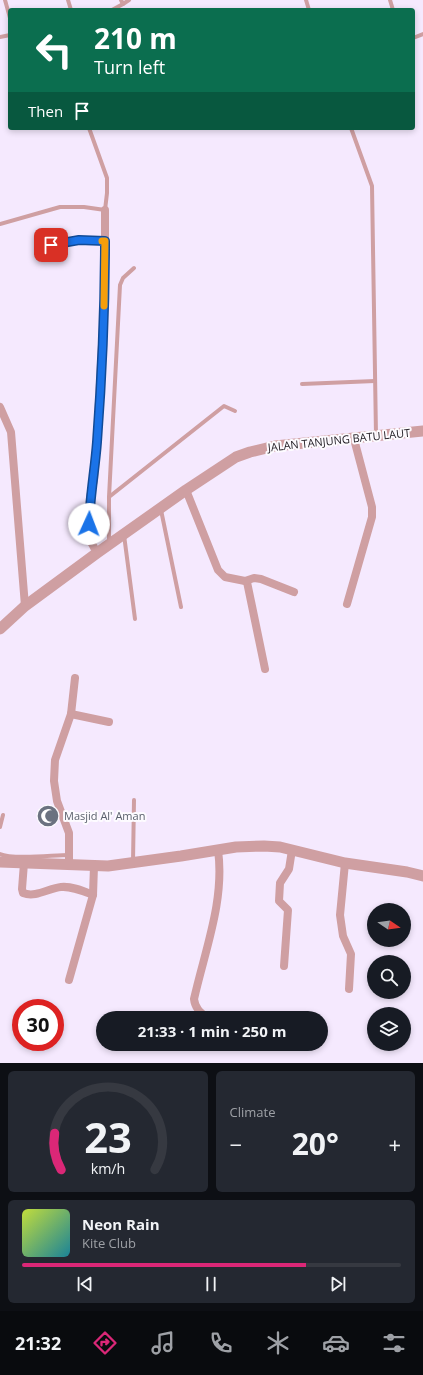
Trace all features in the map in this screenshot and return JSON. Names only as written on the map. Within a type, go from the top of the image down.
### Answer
[{"type":"street","points":[[96,553],[90,540],[89,524],[90,497],[94,480],[97,440],[105,288],[105,210]]},
{"type":"street","points":[[0,407],[12,432],[25,606]]},
{"type":"street","name":"JALAN TANJUNG BATU LAUT","points":[[0,629],[25,606],[96,553],[124,535],[224,464],[250,452],[288,444],[423,431]]},
{"type":"street","points":[[347,604],[372,517],[372,506],[354,438]]},
{"type":"street","points":[[186,490],[218,570],[225,577],[245,581],[254,578],[261,579],[294,592]]},
{"type":"street","points":[[245,581],[249,585],[265,669]]},
{"type":"street","points":[[69,860],[69,832],[57,801],[54,781],[55,760],[71,714],[75,678]]},
{"type":"street","points":[[71,714],[109,722]]},
{"type":"street","points":[[0,862],[24,863],[69,860],[94,866],[133,863],[246,846],[264,846],[292,850],[346,863],[423,875]]},
{"type":"street","points":[[200,1011],[194,1004],[194,998],[217,901],[220,870],[218,850]]},
{"type":"street","points":[[284,966],[288,910],[279,901],[280,883],[288,869],[292,850]]},
{"type":"street","points":[[24,863],[22,889],[24,893],[34,894],[62,887],[71,887],[93,894]]},
{"type":"street","points":[[346,863],[340,915],[342,936],[351,954],[349,989]]},
{"type":"street","points":[[69,980],[93,894],[94,866]]},
{"type":"lane","points":[[5,0],[8,11]]},
{"type":"lane","points":[[121,0],[123,4]]},
{"type":"lane","points":[[116,8],[129,0]]},
{"type":"lane","points":[[0,224],[60,207],[84,207],[105,210],[107,178],[90,130]]},
{"type":"lane","points":[[352,130],[372,186],[376,435]]},
{"type":"lane","points":[[51,245],[79,240],[105,241]]},
{"type":"lane","points":[[109,545],[109,497],[120,285],[123,278],[134,268]]},
{"type":"lane","points":[[302,384],[375,381]]},
{"type":"lane","points":[[109,497],[224,406],[235,411]]},
{"type":"lane","points":[[160,508],[181,607]]},
{"type":"lane","points":[[124,535],[135,619]]},
{"type":"lane","points":[[133,863],[134,800]]},
{"type":"lane","points":[[0,827],[3,815]]},
{"type":"lane","points":[[0,854],[5,856],[69,860]]},
{"type":"slow traffic","points":[[102,241],[105,241],[104,306]]},
{"type":"place","name":"Masjid Al' Aman","points":[[48,816]]},
{"type":"route","points":[[51,245],[79,240],[105,241],[105,288],[97,440],[94,480],[90,497],[89,524]]}]
